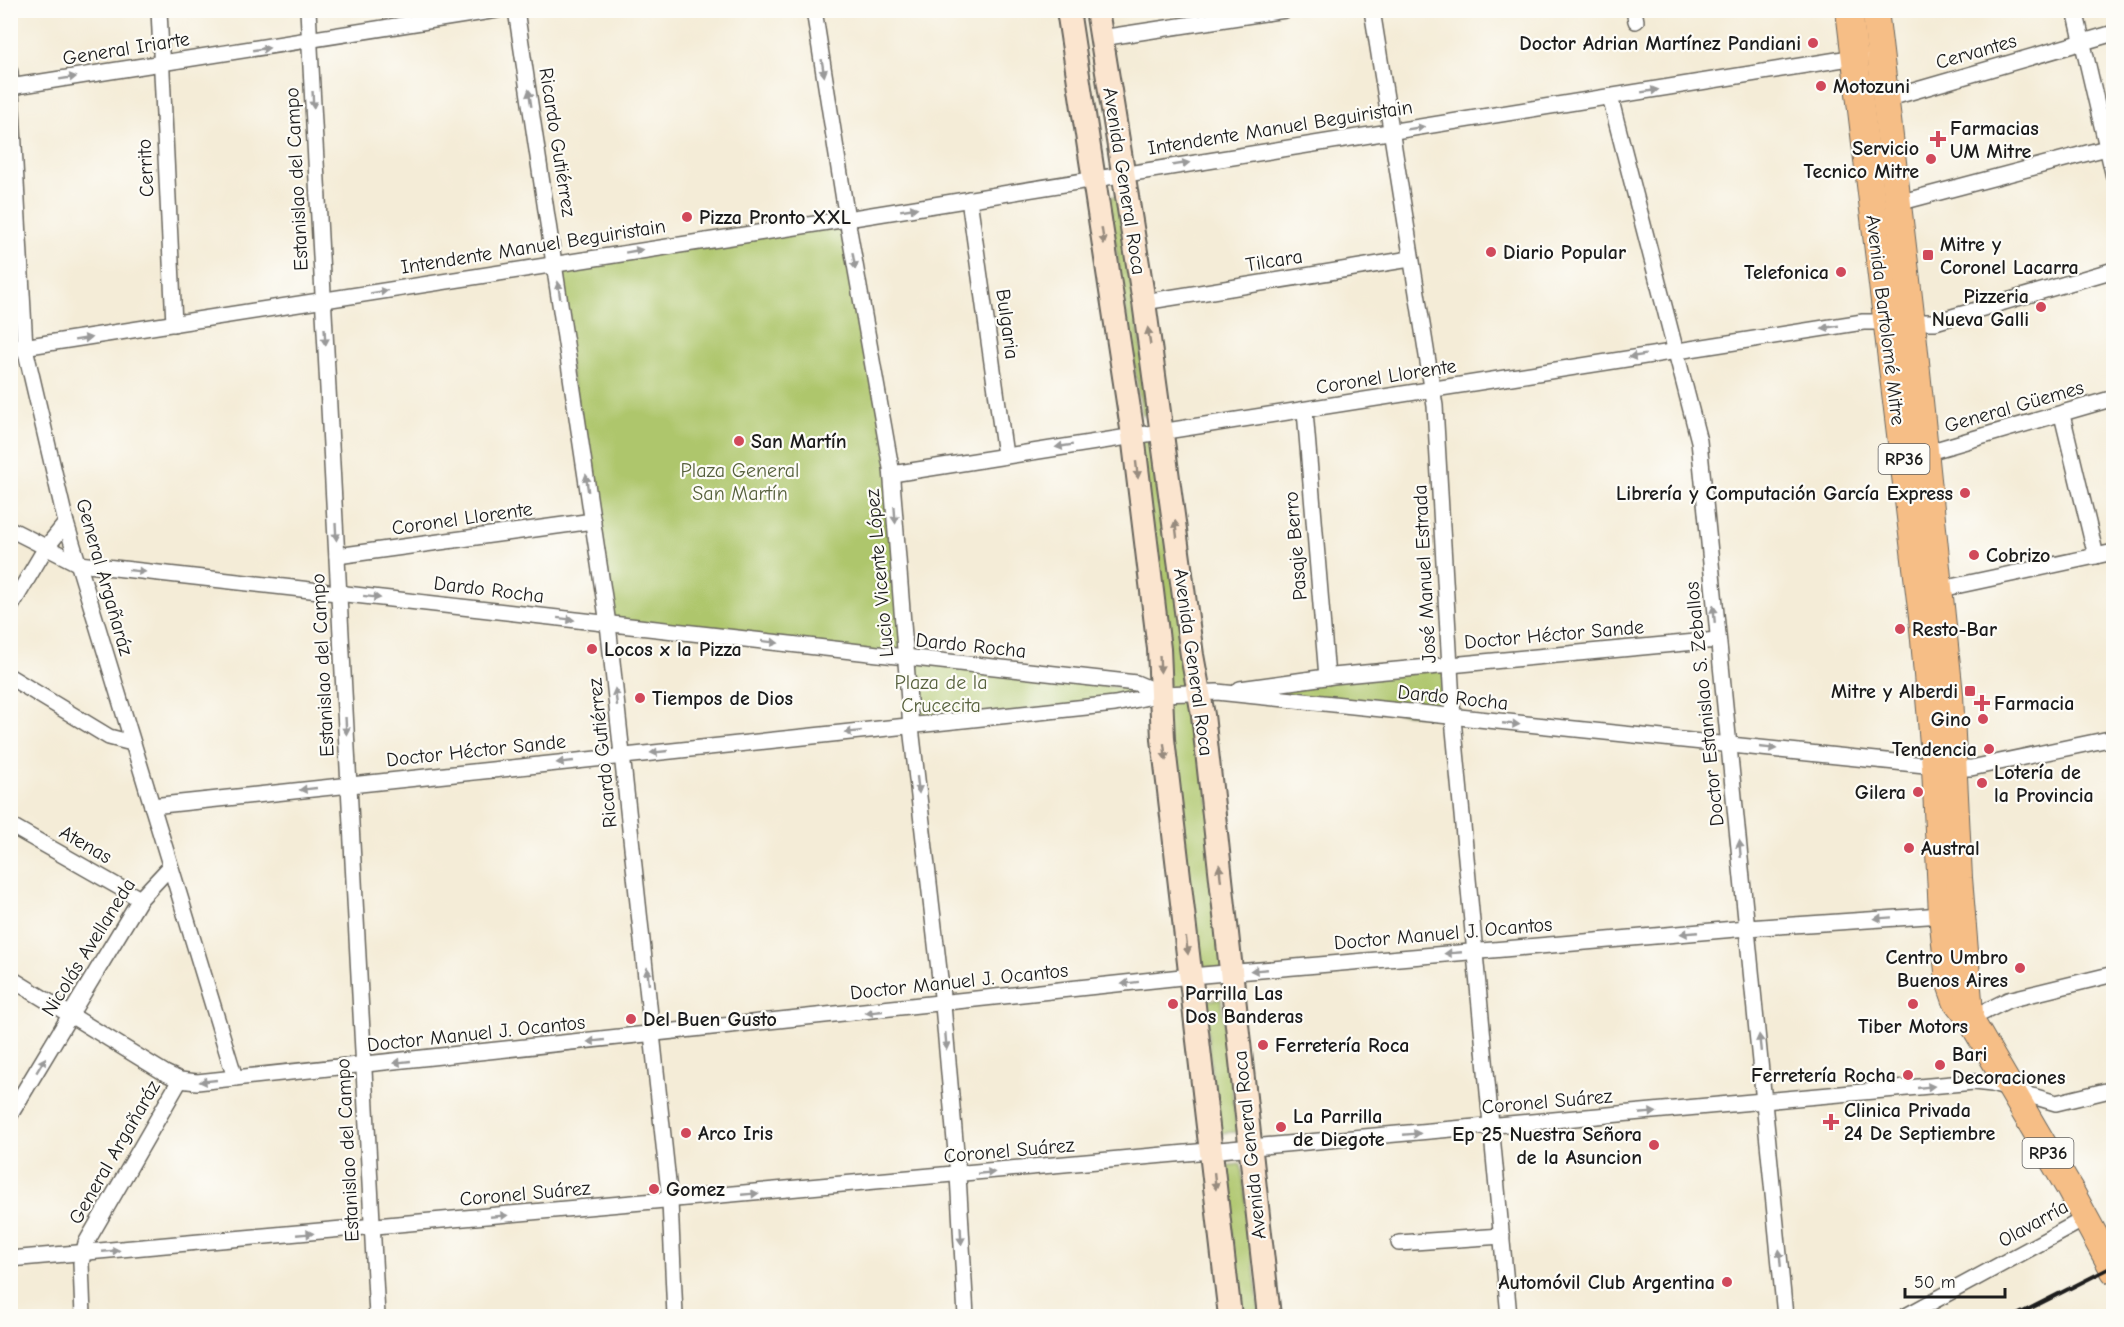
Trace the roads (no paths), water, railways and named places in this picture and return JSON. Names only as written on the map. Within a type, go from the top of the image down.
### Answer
[{"type":"main road","name":"Avenida General Roca","points":[[1068,10],[1133,435],[1159,649],[1163,739],[1230,1317]]},
{"type":"main road","name":"Avenida General Roca","points":[[1097,10],[1207,692],[1203,715],[1269,1317]]},
{"type":"main road","name":"Avenida Bartolomé Mitre","points":[[1849,10],[1854,57],[1925,453],[1929,592]]},
{"type":"main road","name":"Avenida Bartolomé Mitre","points":[[1875,10],[1898,203],[1900,323],[1929,592],[1950,695],[1944,768],[1942,915],[1949,981],[1956,1001],[1970,1019],[2086,1218],[2114,1271]]},
{"type":"main road","name":"Avenida Bartolomé Mitre","points":[[1944,768],[1970,1019]]},
{"type":"street","name":"Cerrito","points":[[159,10],[174,324]]},
{"type":"street","name":"Estanislao del Campo","points":[[308,10],[377,1317]]},
{"type":"street","name":"General Iriarte","points":[[11,87],[310,42],[497,10]]},
{"type":"street","name":"Ricardo Gutiérrez","points":[[516,10],[608,624],[654,1034],[670,1201],[675,1317]]},
{"type":"street","name":"Lucio Vicente López","points":[[814,10],[847,219],[892,474],[908,659],[911,727],[943,1005],[958,1176],[966,1317]]},
{"type":"street","points":[[1101,38],[1285,10]]},
{"type":"street","name":"José Manuel Estrada","points":[[1372,10],[1432,390],[1453,719],[1509,1317]]},
{"type":"street","points":[[2075,10],[2111,146],[2114,177]]},
{"type":"street","name":"Cervantes","points":[[1886,99],[2114,33]]},
{"type":"street","name":"Intendente Manuel Beguiristain","points":[[18,349],[1880,53]]},
{"type":"street","name":"General Argañaráz","points":[[10,72],[18,349],[66,523],[169,868],[235,1078]]},
{"type":"street","name":"Doctor Estanislao S. Zeballos","points":[[1610,97],[1699,441],[1717,640],[1730,744],[1766,1102],[1785,1317]]},
{"type":"street","points":[[1898,203],[2111,146]]},
{"type":"street","name":"Bulgaria","points":[[969,199],[1005,455]]},
{"type":"street","name":"Tilcara","points":[[1144,302],[1410,260]]},
{"type":"street","name":"Coronel Llorente","points":[[892,474],[1163,430],[1305,411],[1676,349],[1863,322],[1935,322],[2114,270]]},
{"type":"street","name":"General Güemes","points":[[1925,453],[2114,398]]},
{"type":"street","name":"Pasaje Berro","points":[[1305,411],[1327,677]]},
{"type":"street","points":[[2062,415],[2096,556]]},
{"type":"street","name":"Coronel Llorente","points":[[337,556],[593,521]]},
{"type":"street","points":[[10,608],[45,549],[66,523]]},
{"type":"street","name":"Dardo Rocha","points":[[10,529],[45,549],[79,564],[1136,683],[1162,694],[1207,692],[1453,719],[1730,744],[1944,768],[1971,768],[2114,738]]},
{"type":"street","points":[[1929,592],[2114,552]]},
{"type":"street","name":"Doctor Héctor Sande","points":[[1207,692],[1327,677],[1717,640]]},
{"type":"street","points":[[10,677],[110,738],[132,743]]},
{"type":"street","points":[[1115,681],[1122,695],[1115,704]]},
{"type":"street","name":"Doctor Héctor Sande","points":[[152,806],[623,755],[911,727],[1115,704],[1162,694]]},
{"type":"street","name":"Atenas","points":[[10,825],[140,899]]},
{"type":"street","name":"Nicolás Avellaneda","points":[[10,1115],[140,899],[169,868]]},
{"type":"street","name":"Doctor Manuel J. Ocantos","points":[[10,978],[180,1080],[197,1082],[943,1005],[1191,976],[1747,928],[1942,915]]},
{"type":"street","points":[[1970,1019],[2008,1000],[2114,974]]},
{"type":"street","name":"General Argañaráz","points":[[83,1317],[82,1253],[91,1232],[180,1080]]},
{"type":"street","name":"Coronel Suárez","points":[[10,1259],[958,1176],[1974,1082],[2010,1089],[2056,1103],[2114,1089]]},
{"type":"street","name":"Olavarría","points":[[1906,1317],[2086,1218]]},
{"type":"street","points":[[1400,1243],[1502,1236]]},
{"type":"railway","points":[[2015,1316],[2114,1266]]},
{"type":"place","name":"Doctor Adrian Martínez Pandiani","points":[[1813,43]]},
{"type":"place","name":"Motozuni","points":[[1821,86]]},
{"type":"place","name":"Farmacias UM Mitre","points":[[1938,139]]},
{"type":"place","name":"Servicio Tecnico Mitre","points":[[1931,159]]},
{"type":"place","name":"Pizza Pronto XXL","points":[[687,217]]},
{"type":"place","name":"Diario Popular","points":[[1491,252]]},
{"type":"place","name":"Mitre y Coronel Lacarra","points":[[1928,255]]},
{"type":"place","name":"Telefonica","points":[[1841,272]]},
{"type":"place","name":"Pizzeria Nueva Galli","points":[[2041,307]]},
{"type":"place","name":"San Martín","points":[[739,441]]},
{"type":"place","name":"Librería y Computación García Express","points":[[1965,493]]},
{"type":"place","name":"Cobrizo","points":[[1974,555]]},
{"type":"place","name":"Resto-Bar","points":[[1900,629]]},
{"type":"place","name":"Locos x la Pizza","points":[[592,649]]},
{"type":"place","name":"Mitre y Alberdi","points":[[1970,691]]},
{"type":"place","name":"Tiempos de Dios","points":[[640,698]]},
{"type":"place","name":"Farmacia","points":[[1982,703]]},
{"type":"place","name":"Gino","points":[[1983,719]]},
{"type":"place","name":"Tendencia","points":[[1989,749]]},
{"type":"place","name":"Lotería de la Provincia","points":[[1982,783]]},
{"type":"place","name":"Gilera","points":[[1918,792]]},
{"type":"place","name":"Austral","points":[[1909,848]]},
{"type":"place","name":"Centro Umbro Buenos Aires","points":[[2020,968]]},
{"type":"place","name":"Parrilla Las Dos Banderas","points":[[1173,1004]]},
{"type":"place","name":"Tiber Motors","points":[[1913,1004]]},
{"type":"place","name":"Del Buen Gusto","points":[[631,1019]]},
{"type":"place","name":"Ferretería Roca","points":[[1263,1045]]},
{"type":"place","name":"Bari Decoraciones","points":[[1940,1065]]},
{"type":"place","name":"Ferretería Rocha","points":[[1908,1075]]},
{"type":"place","name":"Clinica Privada 24 De Septiembre","points":[[1831,1122]]},
{"type":"place","name":"La Parrilla de Diegote","points":[[1281,1127]]},
{"type":"place","name":"Arco Iris","points":[[686,1133]]},
{"type":"place","name":"Ep 25 Nuestra Señora de la Asuncion","points":[[1654,1145]]},
{"type":"place","name":"Gomez","points":[[654,1189]]},
{"type":"place","name":"Automóvil Club Argentina","points":[[1727,1282]]},
{"type":"park label","name":"Plaza General San Martín","points":[[740,482]]},
{"type":"park label","name":"Plaza de la Crucecita","points":[[941,694]]}]
